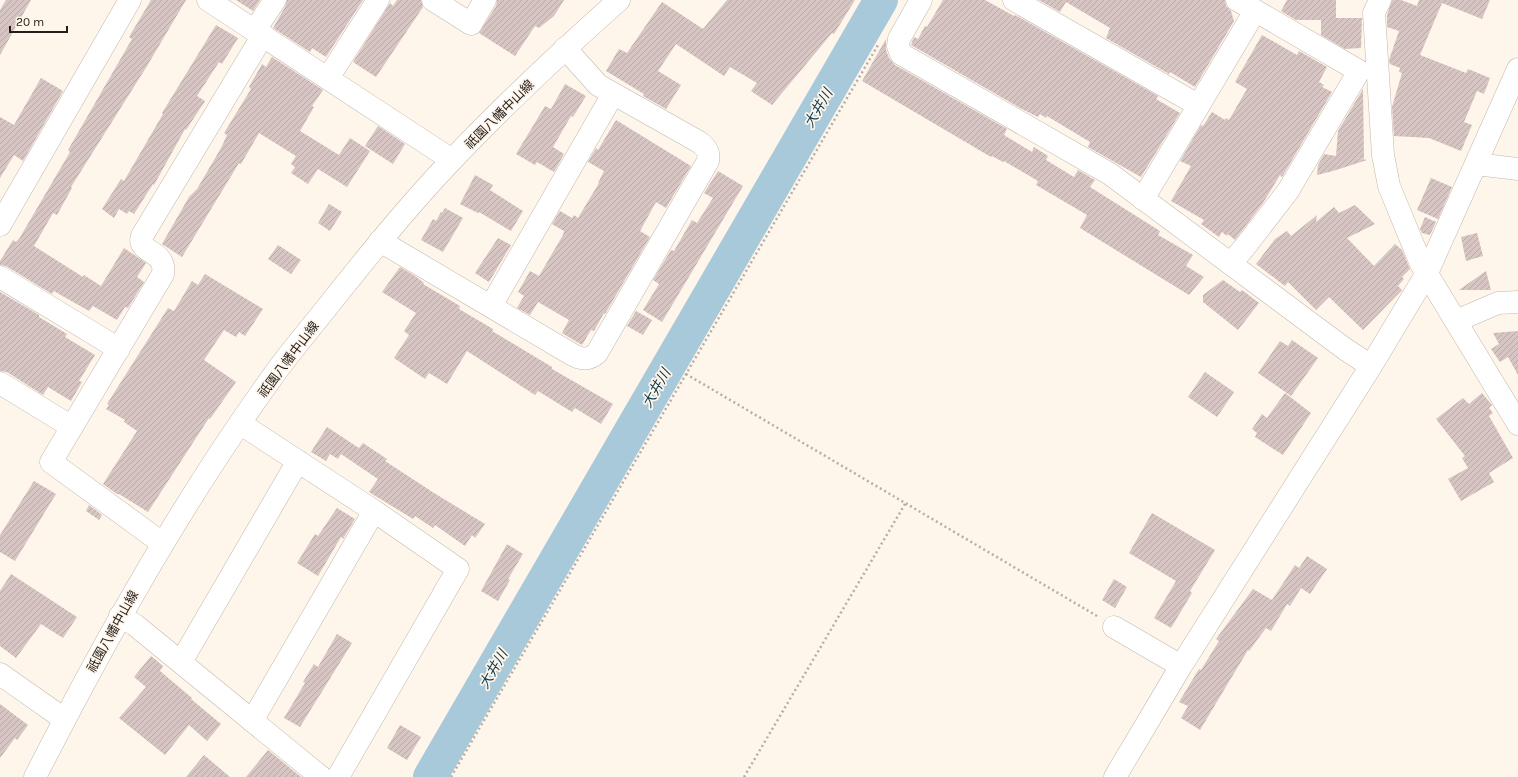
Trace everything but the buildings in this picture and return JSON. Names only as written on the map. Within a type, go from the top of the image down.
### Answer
[{"type":"street","points":[[0,224],[130,0]]},
{"type":"street","points":[[208,0],[452,160]]},
{"type":"street","points":[[162,543],[51,462],[163,274],[164,268],[162,260],[142,246],[142,236],[259,33],[275,0]]},
{"type":"street","points":[[328,78],[378,0]]},
{"type":"street","points":[[434,0],[470,24],[485,0]]},
{"type":"street","name":"祇園八幡中山線","points":[[34,777],[120,616],[162,543],[196,488],[274,374],[380,241],[452,160],[565,48],[619,0]]},
{"type":"street","points":[[920,0],[898,39],[898,46],[901,54],[1110,174],[1345,349],[1371,366]]},
{"type":"street","points":[[1014,0],[1198,105]]},
{"type":"street","points":[[1380,0],[1374,13],[1368,70],[1389,186],[1421,264],[1518,424]]},
{"type":"street","points":[[1143,199],[1198,105],[1246,5],[1368,70]]},
{"type":"street","points":[[380,241],[573,355],[585,359],[597,353],[708,161],[709,156],[708,150],[699,142],[613,94],[598,84],[565,48]]},
{"type":"street","points":[[1231,263],[1288,191],[1368,70]]},
{"type":"street","points":[[1115,777],[1181,666],[1371,366],[1427,273],[1517,73]]},
{"type":"street","points":[[490,306],[613,94]]},
{"type":"street","points":[[1476,164],[1518,169]]},
{"type":"street","points":[[0,277],[119,348]]},
{"type":"street","points":[[1456,321],[1498,303],[1518,302]]},
{"type":"street","points":[[0,383],[72,427]]},
{"type":"street","points":[[240,424],[374,511],[458,569],[338,777]]},
{"type":"street","points":[[181,662],[298,461]]},
{"type":"street","points":[[252,721],[374,511]]},
{"type":"street","points":[[120,616],[135,625],[321,777]]},
{"type":"street","points":[[1114,627],[1181,666]]},
{"type":"street","points":[[0,674],[64,719]]},
{"type":"path","points":[[451,777],[881,39]]},
{"type":"path","points":[[686,374],[1114,627]]},
{"type":"path","points":[[744,777],[905,504]]},
{"type":"waterway","name":"大井川","points":[[430,777],[881,0]]}]
